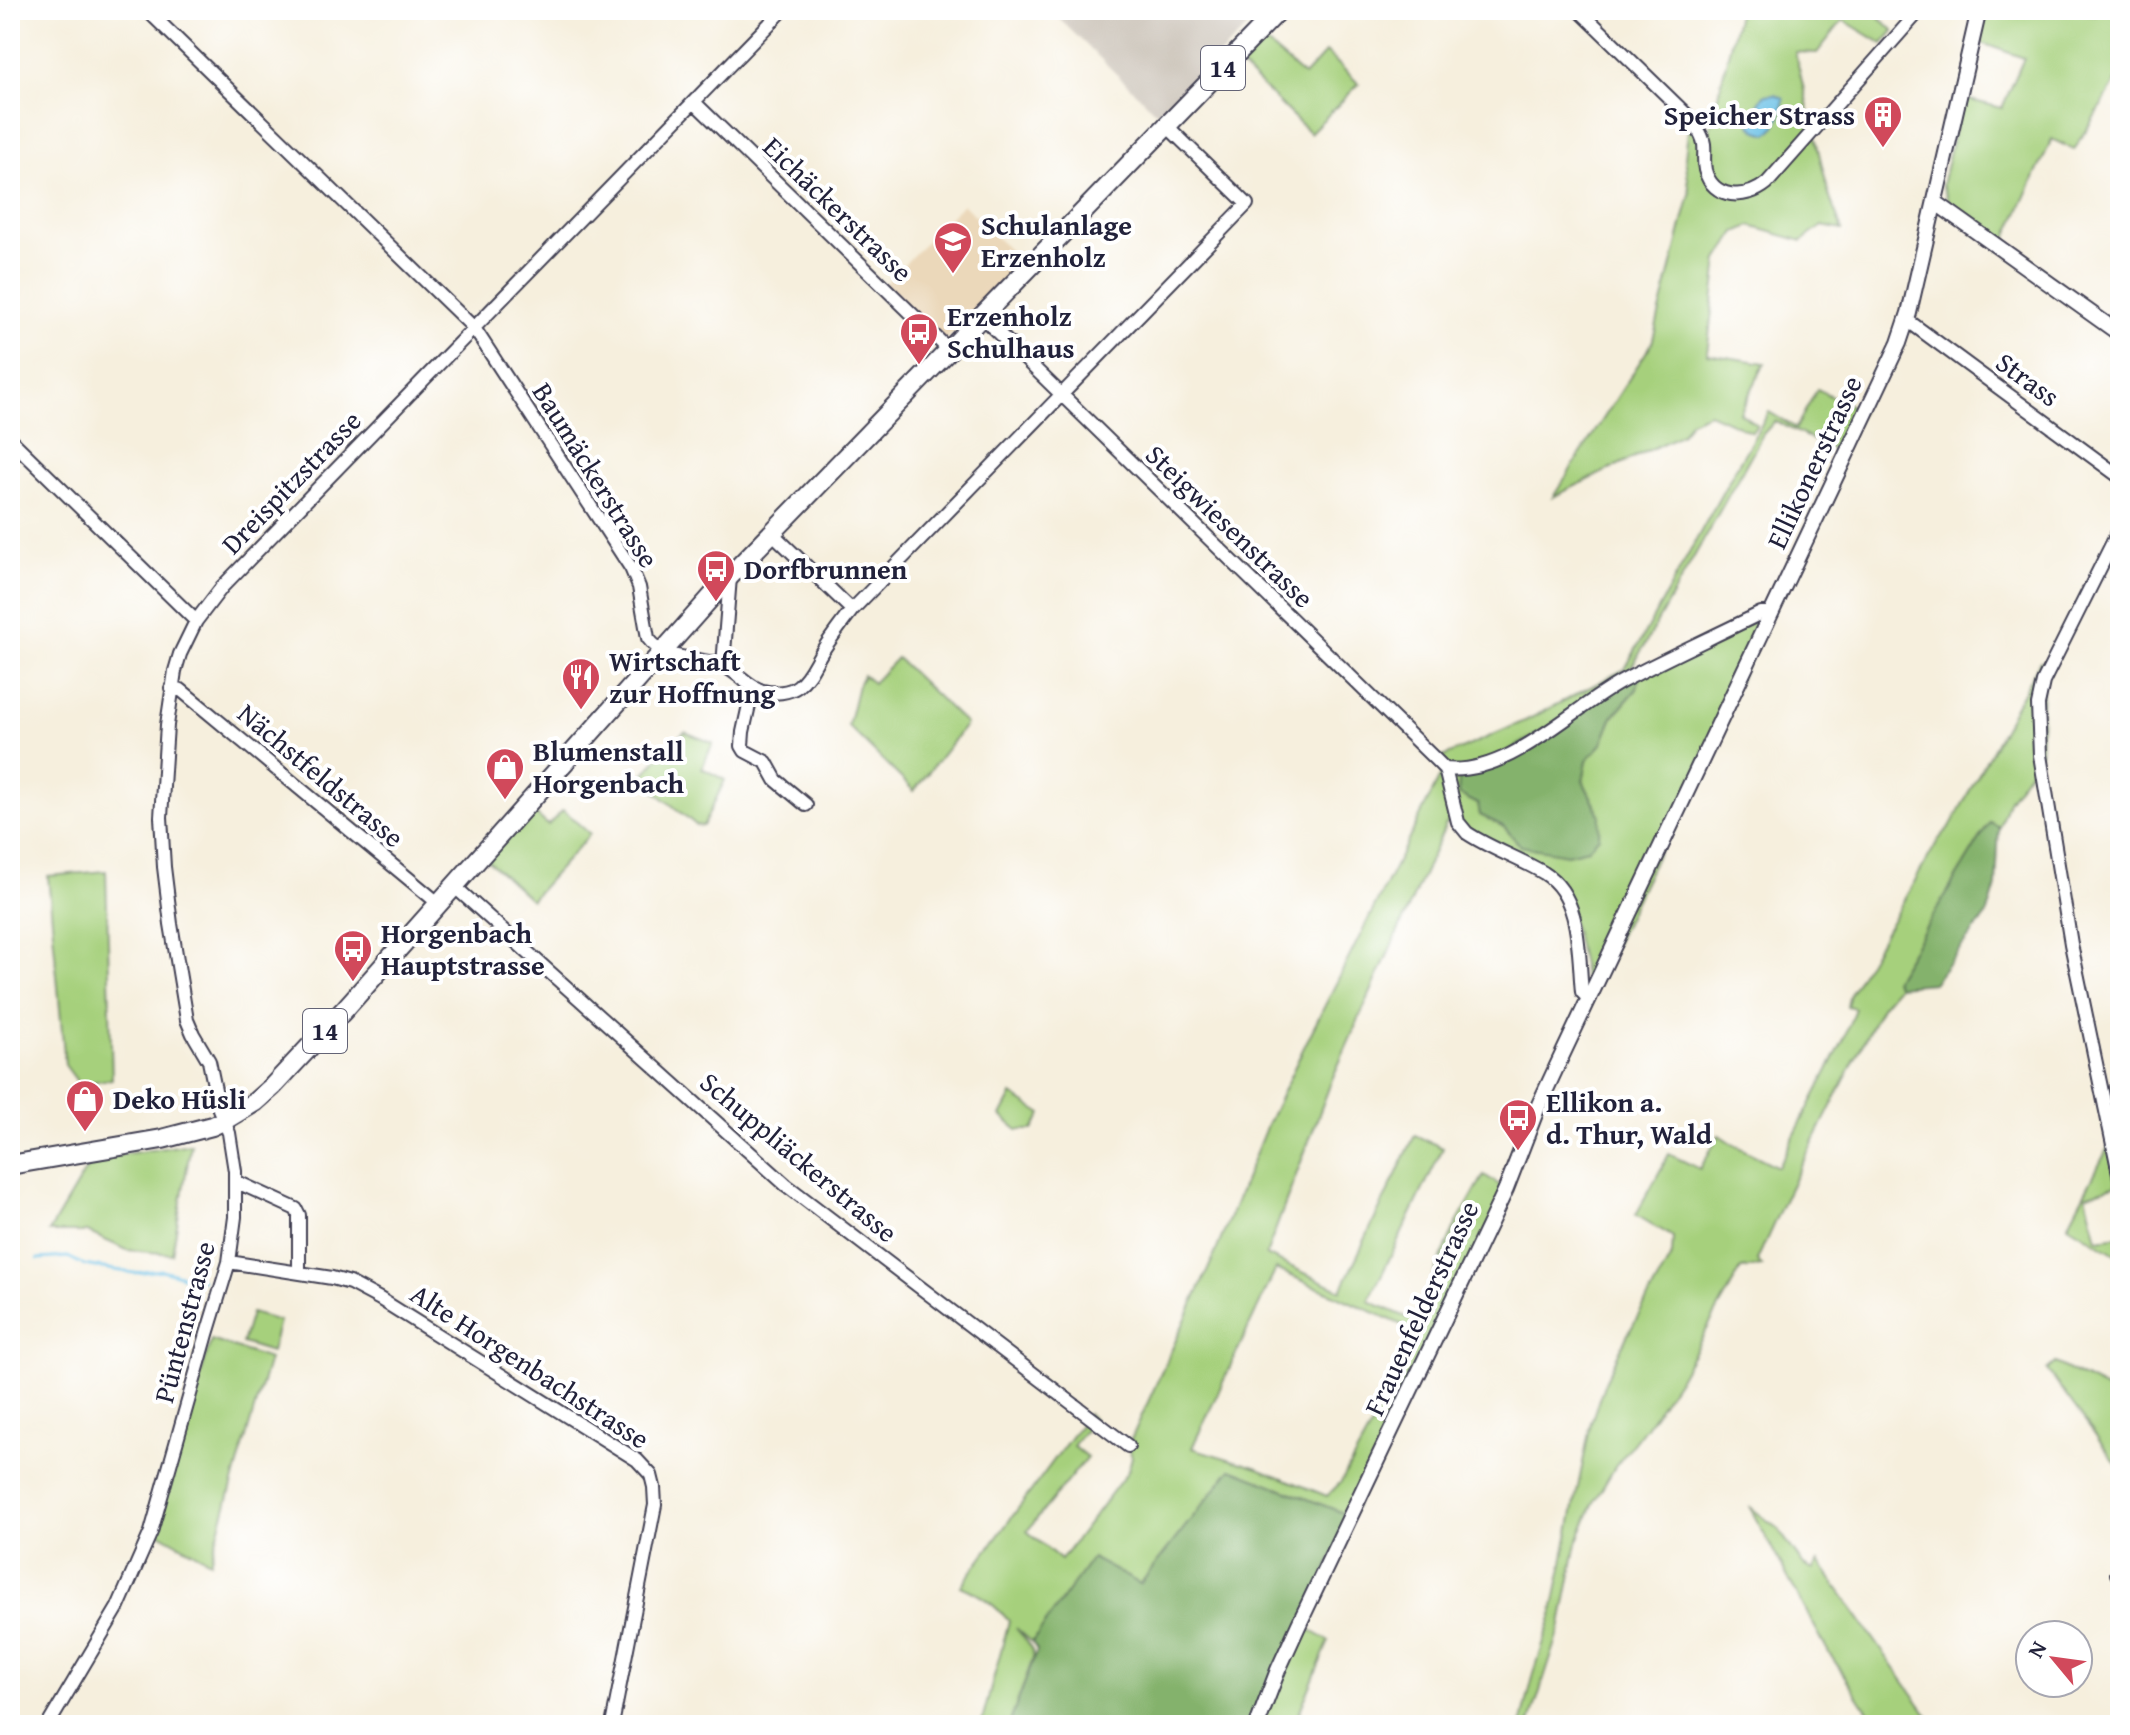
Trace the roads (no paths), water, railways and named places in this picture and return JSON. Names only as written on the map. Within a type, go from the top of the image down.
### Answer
[{"type":"main road","name":"14","points":[[10,1165],[162,1139],[225,1120],[255,1102],[296,1063],[730,576],[1279,10]]},
{"type":"street","name":"Baumäckerstrasse","points":[[147,10],[474,328],[631,568],[639,587],[648,638],[664,650]]},
{"type":"street","name":"Dreispitzstrasse","points":[[225,1120],[219,1109],[209,1061],[187,1020],[171,924],[161,817],[171,688],[180,654],[196,621],[222,587],[783,10]]},
{"type":"street","points":[[1579,10],[1693,121],[1704,142],[1705,169],[1711,182],[1719,190],[1743,195],[1767,183],[1920,10]]},
{"type":"street","name":"Ellikonerstrasse","points":[[1630,913],[1888,367],[1907,320],[1979,10]]},
{"type":"street","name":"Eichäckerstrasse","points":[[694,102],[950,351]]},
{"type":"street","points":[[664,650],[677,657],[723,665],[765,692],[782,693],[798,686],[852,610],[1247,204],[1167,126]]},
{"type":"street","points":[[1935,202],[2120,334]]},
{"type":"street","name":"Steigwiesenstrasse","points":[[982,317],[1445,769]]},
{"type":"street","name":"Strass","points":[[1907,320],[2120,477]]},
{"type":"street","points":[[10,439],[196,621]]},
{"type":"street","points":[[2120,528],[2043,682],[2038,705],[2040,755],[2071,944],[2120,1178]]},
{"type":"street","points":[[772,533],[852,610]]},
{"type":"street","points":[[723,665],[730,576]]},
{"type":"street","points":[[1589,999],[1582,992],[1571,905],[1562,889],[1546,875],[1467,833],[1453,809],[1445,769],[1460,771],[1486,764],[1529,745],[1580,707],[1622,682],[1761,613],[1772,613]]},
{"type":"street","points":[[753,687],[742,746],[745,751],[766,762],[776,780],[806,805]]},
{"type":"street","name":"Nächstfeldstrasse","points":[[171,688],[181,690],[438,903]]},
{"type":"street","name":"Schuppliäckerstrasse","points":[[454,886],[786,1185],[1128,1446]]},
{"type":"street","name":"Frauenfelderstrasse","points":[[1257,1725],[1299,1624],[1506,1189],[1537,1109],[1630,913]]},
{"type":"street","name":"Püntenstrasse","points":[[48,1725],[118,1607],[151,1532],[229,1262],[235,1217],[235,1181],[225,1120]]},
{"type":"street","points":[[235,1181],[296,1209],[299,1215],[299,1272]]},
{"type":"street","name":"Alte Horgenbachstrasse","points":[[229,1262],[350,1283],[637,1460],[651,1475],[655,1505],[612,1725]]},
{"type":"water","points":[[1775,94],[1784,98],[1777,122],[1768,134],[1758,131],[1751,125],[1756,108],[1764,95]]},
{"type":"waterway","points":[[38,1259],[68,1257],[84,1265],[134,1273],[162,1270],[202,1280]]},
{"type":"waterway","points":[[10,1260],[19,1262]]},
{"type":"place","name":"Speicher Strass","points":[[1883,149]]},
{"type":"place","name":"Schulanlage Erzenholz","points":[[953,275]]},
{"type":"place","name":"Erzenholz Schulhaus","points":[[919,366]]},
{"type":"place","name":"Dorfbrunnen","points":[[716,603]]},
{"type":"place","name":"Wirtschaft zur Hoffnung","points":[[581,711]]},
{"type":"place","name":"Blumenstall Horgenbach","points":[[505,801]]},
{"type":"place","name":"Horgenbach Hauptstrasse","points":[[353,983]]},
{"type":"place","name":"Deko Hüsli","points":[[85,1133]]},
{"type":"place","name":"Ellikon a. d. Thur, Wald","points":[[1518,1152]]}]
